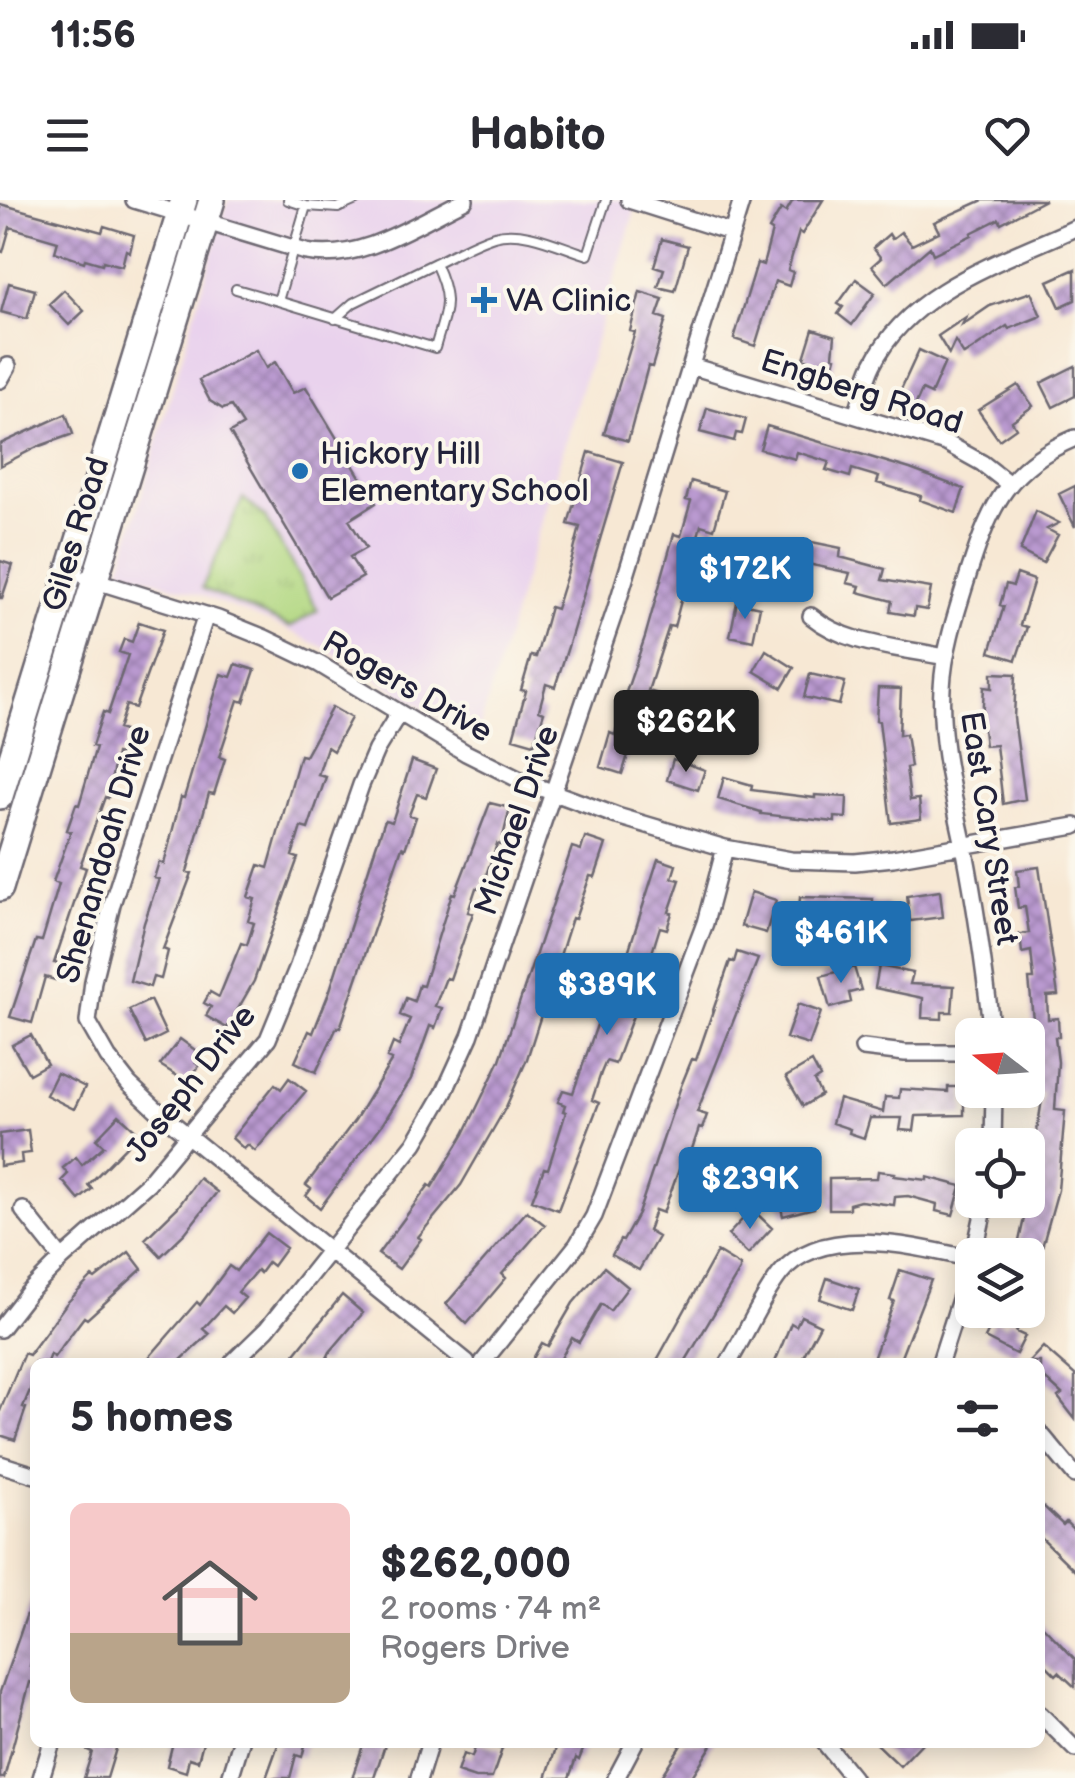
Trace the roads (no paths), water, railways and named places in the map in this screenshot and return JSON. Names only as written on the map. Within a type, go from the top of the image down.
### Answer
[{"type":"main road","name":"Giles Road","points":[[0,796],[182,207]]},
{"type":"main road","name":"Giles Road","points":[[0,888],[209,211]]},
{"type":"street","points":[[134,200],[209,211],[293,248],[320,254],[348,254],[465,200]]},
{"type":"street","points":[[629,200],[730,232]]},
{"type":"street","name":"Michael Drive","points":[[236,1358],[267,1329],[415,1143],[470,1036],[554,794],[742,200]]},
{"type":"street","points":[[856,415],[873,364],[900,324],[933,298],[1075,228]]},
{"type":"street","name":"Engberg Road","points":[[691,366],[946,443],[1010,484]]},
{"type":"street","name":"East Cary Street","points":[[989,1018],[942,725],[945,656],[990,510],[1010,484],[1050,449],[1075,438]]},
{"type":"street","name":"Rogers Drive","points":[[69,572],[265,638],[319,664],[466,753],[554,794],[725,848],[791,860],[855,862],[1075,826]]},
{"type":"street","name":"Shenandoah Drive","points":[[206,615],[112,904],[93,981],[88,1022],[129,1084],[463,1358]]},
{"type":"street","points":[[810,616],[828,630],[852,639],[945,656]]},
{"type":"street","name":"Joseph Drive","points":[[0,1329],[62,1259],[130,1201],[268,1039],[298,966],[361,784],[399,713]]},
{"type":"street","points":[[486,1358],[577,1245],[594,1216],[705,923],[725,848]]},
{"type":"street","points":[[863,1048],[955,1053]]},
{"type":"street","points":[[24,1210],[62,1259]]},
{"type":"street","points":[[732,1358],[780,1274],[803,1254],[828,1245],[869,1242],[916,1246],[955,1255]]},
{"type":"street","points":[[945,1358],[955,1322]]},
{"type":"street","points":[[1045,1439],[1075,1475]]},
{"type":"street","points":[[0,1464],[30,1473]]},
{"type":"street","points":[[1045,1719],[1075,1749]]},
{"type":"street","points":[[41,1778],[50,1748]]},
{"type":"street","points":[[230,1778],[240,1748]]},
{"type":"street","points":[[419,1778],[428,1748]]},
{"type":"street","points":[[616,1778],[632,1748]]},
{"type":"street","points":[[829,1748],[853,1778]]},
{"type":"lane","points":[[288,200],[306,206],[338,208],[356,200]]},
{"type":"lane","points":[[335,319],[353,303],[494,236],[506,234],[588,256],[606,200]]},
{"type":"lane","points":[[278,302],[306,206]]},
{"type":"lane","points":[[236,289],[435,348],[448,301],[436,263]]},
{"type":"place","name":"VA Clinic","points":[[484,300]]},
{"type":"place","name":"Hickory Hill Elementary School","points":[[300,471]]}]
